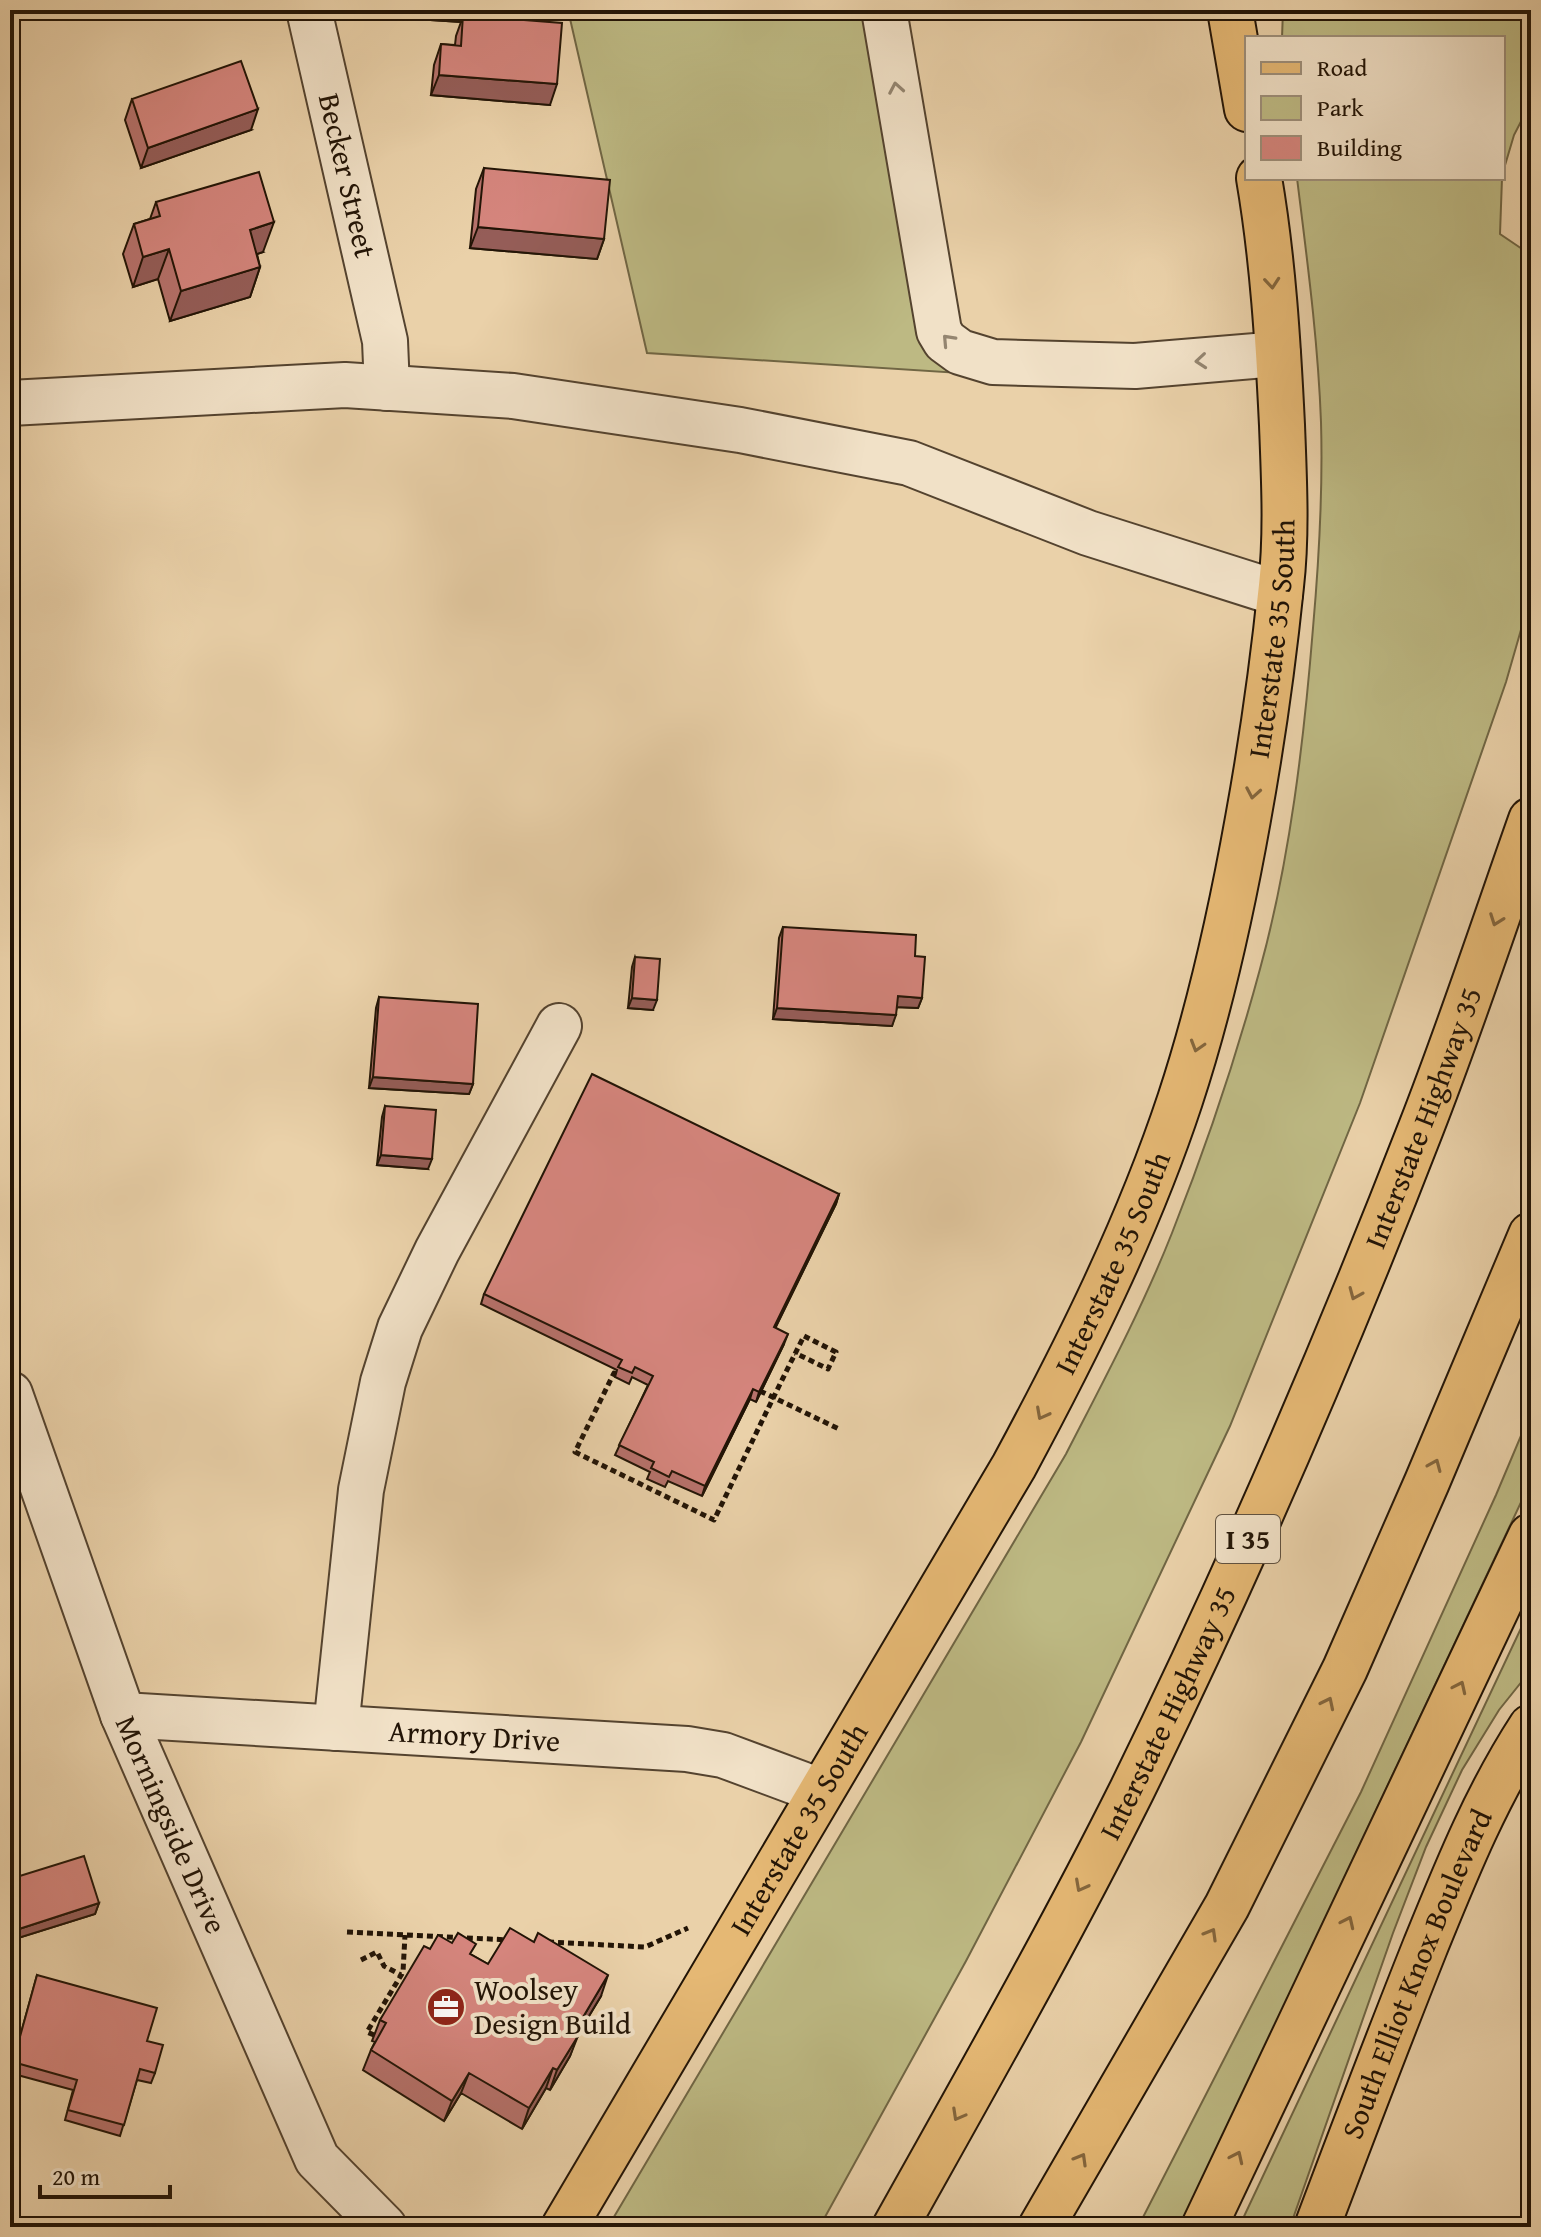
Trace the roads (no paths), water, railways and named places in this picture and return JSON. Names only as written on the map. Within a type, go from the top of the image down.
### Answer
[{"type":"main road","points":[[1230,10],[1245,97]]},
{"type":"main road","points":[[1252,10],[1253,36]]},
{"type":"main road","name":"Interstate 35 South","points":[[564,2227],[1028,1440],[1097,1303],[1149,1183],[1180,1101],[1203,1024],[1238,877],[1263,740],[1280,594],[1284,470],[1278,354],[1262,180]]},
{"type":"main road","name":"Interstate Highway 35","points":[[895,2227],[1031,1982],[1131,1791],[1204,1638],[1369,1260],[1423,1123],[1531,820]]},
{"type":"main road","points":[[1041,2227],[1227,1906],[1331,1697],[1434,1468],[1531,1235]]},
{"type":"main road","points":[[1204,2227],[1531,1536]]},
{"type":"main road","name":"South Elliot Knox Boulevard","points":[[1317,2227],[1470,1839],[1505,1767],[1531,1727]]},
{"type":"street","name":"Becker Street","points":[[309,10],[385,341],[387,388]]},
{"type":"street","points":[[884,10],[939,331],[945,341],[960,352],[993,362],[1135,366],[1278,354]]},
{"type":"street","points":[[10,403],[345,385],[513,396],[740,430],[909,463],[1088,533],[1280,594]]},
{"type":"street","points":[[336,1728],[361,1490],[383,1382],[396,1342],[437,1251],[559,1026]]},
{"type":"street","name":"Morningside Drive","points":[[10,1394],[123,1715],[317,2159],[384,2227]]},
{"type":"street","name":"Armory Drive","points":[[123,1715],[687,1749],[723,1755],[820,1791]]},
{"type":"place","name":"Woolsey Design Build","points":[[446,2007]]}]
